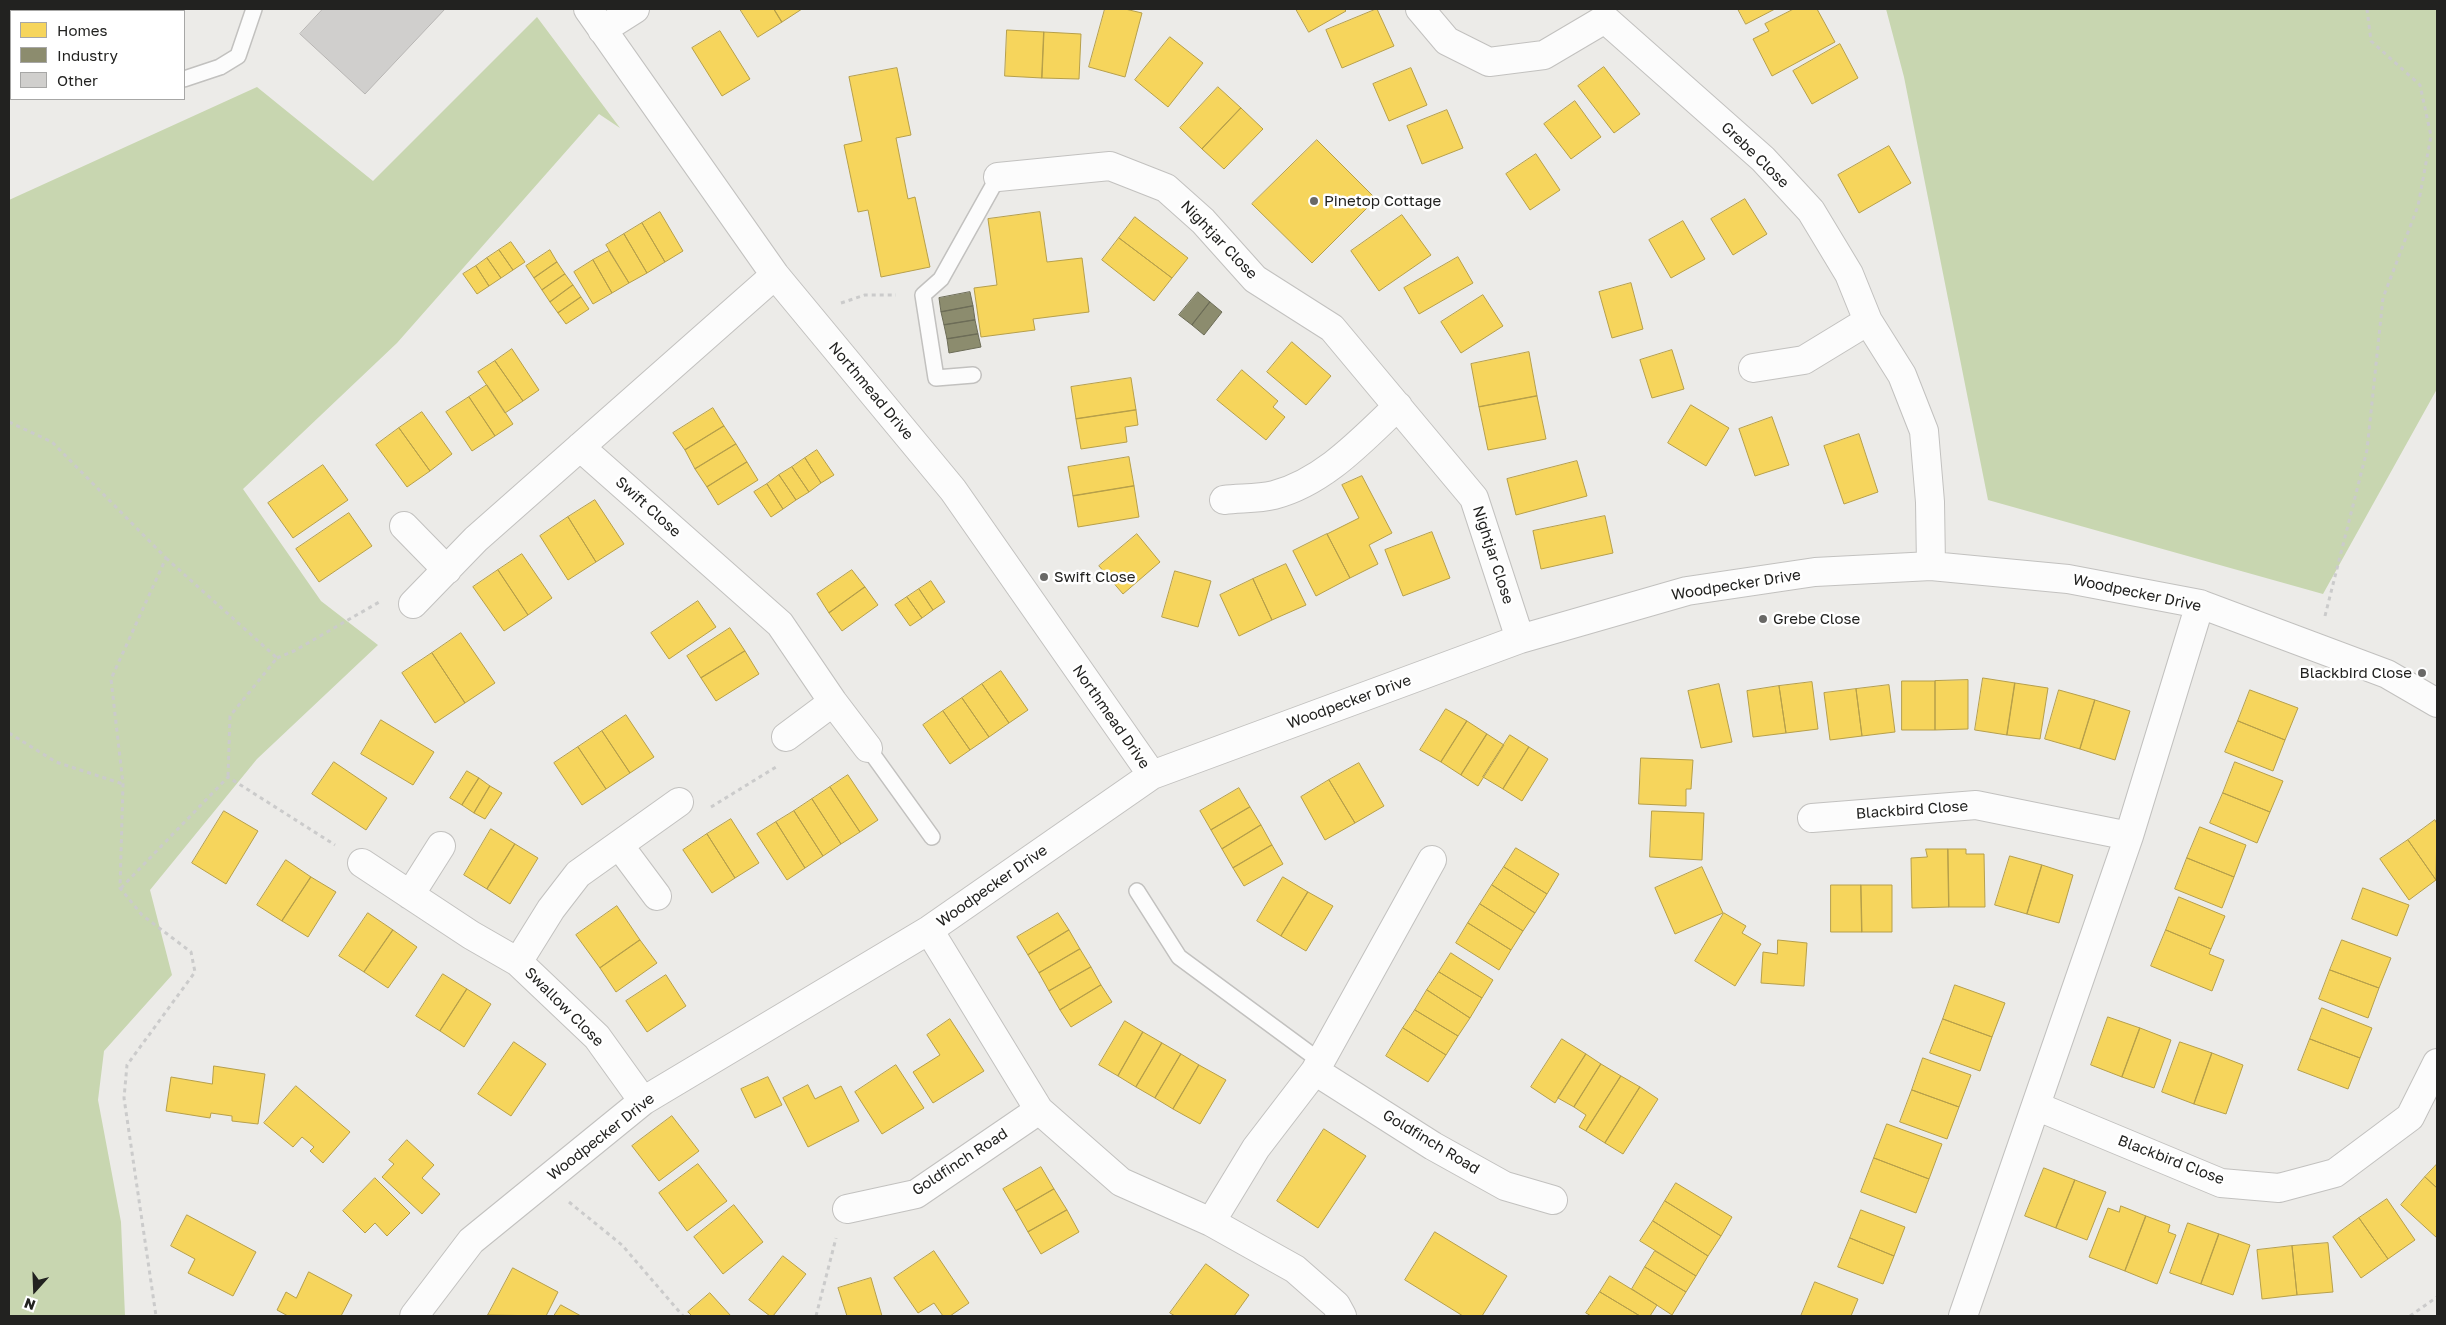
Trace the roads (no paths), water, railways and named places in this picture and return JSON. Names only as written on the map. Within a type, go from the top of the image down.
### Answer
[{"type":"street","points":[[595,20],[635,9]]},
{"type":"street","name":"Grebe Close","points":[[1420,9],[1447,41],[1489,62],[1544,55],[1605,14],[1763,158],[1811,211],[1849,274],[1868,321],[1902,375],[1924,431],[1930,502],[1931,566]]},
{"type":"street","name":"Northmead Drive","points":[[595,20],[775,275],[953,490],[1152,775]]},
{"type":"street","name":"Nightjar Close","points":[[998,177],[1110,166],[1166,188],[1203,221],[1255,279],[1332,328],[1474,498],[1520,639]]},
{"type":"street","points":[[413,604],[476,539],[775,275]]},
{"type":"street","points":[[1753,368],[1804,360],[1868,321]]},
{"type":"street","points":[[1224,500],[1274,495],[1309,480],[1342,458],[1398,406]]},
{"type":"street","name":"Swift Close","points":[[580,447],[780,624],[833,702],[868,748]]},
{"type":"street","points":[[404,526],[447,570]]},
{"type":"street","name":"Woodpecker Drive","points":[[414,1316],[471,1241],[643,1102],[930,930],[1152,775],[1520,639],[1687,591],[1815,572],[1931,566],[2068,579],[2200,604],[2387,674],[2437,703]]},
{"type":"street","points":[[1964,1316],[2129,836],[2200,604]]},
{"type":"street","points":[[786,737],[833,702]]},
{"type":"street","name":"Swallow Close","points":[[518,962],[551,909],[578,874],[679,802]]},
{"type":"street","name":"Blackbird Close","points":[[1812,818],[1976,805],[2129,836]]},
{"type":"street","points":[[619,845],[657,896]]},
{"type":"street","points":[[410,895],[441,846]]},
{"type":"street","points":[[1212,1222],[1256,1148],[1318,1066],[1432,860]]},
{"type":"street","name":"Swallow Close","points":[[362,863],[472,935],[518,962],[597,1037],[643,1102]]},
{"type":"street","points":[[930,930],[1039,1110],[1121,1182],[1212,1222],[1294,1269],[1336,1305],[1342,1316]]},
{"type":"street","name":"Blackbird Close","points":[[2036,1106],[2221,1183],[2279,1188],[2335,1173],[2410,1118],[2437,1063]]},
{"type":"street","name":"Goldfinch Road","points":[[1318,1066],[1433,1146],[1505,1186],[1553,1200]]},
{"type":"street","name":"Goldfinch Road","points":[[847,1210],[916,1194],[1039,1110]]},
{"type":"lane","points":[[185,79],[220,67],[238,56],[254,9]]},
{"type":"lane","points":[[973,375],[936,378],[923,295],[941,279],[998,177]]},
{"type":"lane","points":[[868,748],[932,838]]},
{"type":"lane","points":[[1137,891],[1179,957],[1318,1066]]},
{"type":"place","name":"Pinetop Cottage","points":[[1314,201]]},
{"type":"place","name":"Swift Close","points":[[1044,577]]},
{"type":"place","name":"Grebe Close","points":[[1763,619]]},
{"type":"place","name":"Blackbird Close","points":[[2422,673]]}]
